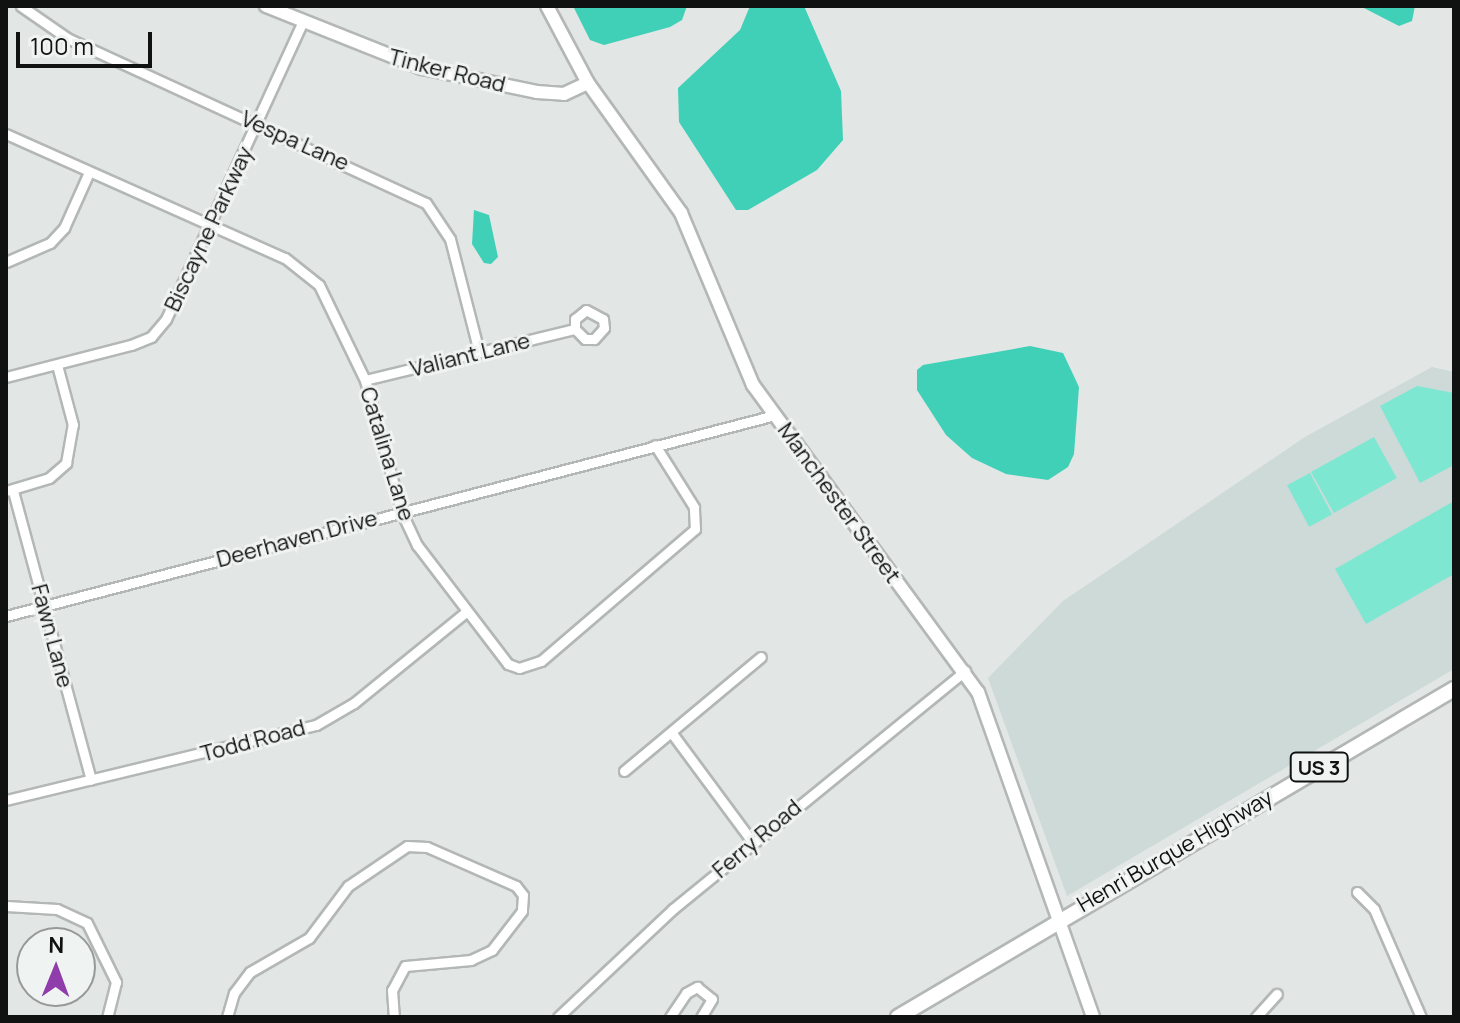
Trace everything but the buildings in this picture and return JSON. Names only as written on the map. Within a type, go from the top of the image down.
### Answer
[{"type":"main road","name":"Henri Burque Highway","points":[[898,1017],[1058,919],[1454,689]]},
{"type":"street","name":"Vespa Lane","points":[[21,6],[67,38],[408,192],[434,211],[450,239],[479,352]]},
{"type":"street","name":"Tinker Road","points":[[266,6],[401,62],[453,75],[537,92],[564,94],[588,83]]},
{"type":"street","name":"Manchester Street","points":[[547,6],[588,83],[681,213],[741,361],[775,415],[965,671],[1002,748],[1093,1017]]},
{"type":"street","name":"Biscayne Parkway","points":[[6,377],[151,337],[176,304],[302,23]]},
{"type":"street","name":"Catalina Lane","points":[[6,134],[304,270],[331,304],[365,380],[401,511],[428,564],[508,664],[530,666],[689,537],[697,518],[694,507],[655,445]]},
{"type":"street","points":[[6,262],[32,254],[57,236],[89,172]]},
{"type":"street","name":"Valiant Lane","points":[[365,380],[575,329]]},
{"type":"street","points":[[10,491],[49,478],[66,463],[73,425],[57,365]]},
{"type":"street","name":"Deerhaven Drive","points":[[6,616],[775,415]]},
{"type":"street","name":"Fawn Lane","points":[[10,491],[91,780]]},
{"type":"street","name":"Todd Road","points":[[6,800],[316,725],[354,703],[466,612]]},
{"type":"street","points":[[624,771],[761,657]]},
{"type":"street","name":"Ferry Road","points":[[558,1017],[673,909],[965,671]]},
{"type":"street","points":[[671,732],[753,843]]},
{"type":"street","points":[[227,1017],[234,993],[250,972],[309,938],[348,886],[407,846],[427,847],[520,889],[524,903],[517,924],[485,955],[405,966],[392,990],[394,1017]]},
{"type":"street","points":[[1357,892],[1374,909],[1421,1017]]},
{"type":"street","points":[[6,906],[69,911],[87,923],[116,982],[107,1017]]},
{"type":"street","points":[[670,1017],[686,993],[697,987],[712,999],[701,1017]]},
{"type":"street","points":[[1256,1017],[1277,994]]},
{"type":"shaded area","points":[[573,6],[687,6],[682,20],[670,27],[604,45],[590,40]]},
{"type":"shaded area","points":[[750,6],[804,6],[841,91],[843,140],[817,170],[748,210],[736,210],[679,122],[678,88],[740,30]]},
{"type":"shaded area","points":[[1360,6],[1415,6],[1412,21],[1399,26]]},
{"type":"shaded area","points":[[474,210],[489,215],[498,257],[491,264],[484,263],[472,244]]},
{"type":"shaded area","points":[[1030,346],[1063,353],[1079,387],[1074,454],[1068,467],[1048,480],[1006,474],[972,458],[946,435],[917,390],[917,370],[923,365]]},
{"type":"shaded area","points":[[1432,367],[1454,372],[1454,669],[1067,896],[988,678],[1063,601],[1305,437]]},
{"type":"shaded area","points":[[1417,386],[1454,393],[1454,465],[1420,483],[1380,406]]},
{"type":"shaded area","points":[[1374,437],[1397,478],[1334,513],[1311,472]]},
{"type":"shaded area","points":[[1310,473],[1332,514],[1309,527],[1287,485]]},
{"type":"shaded area","points":[[1454,501],[1454,574],[1366,624],[1335,569]]}]
